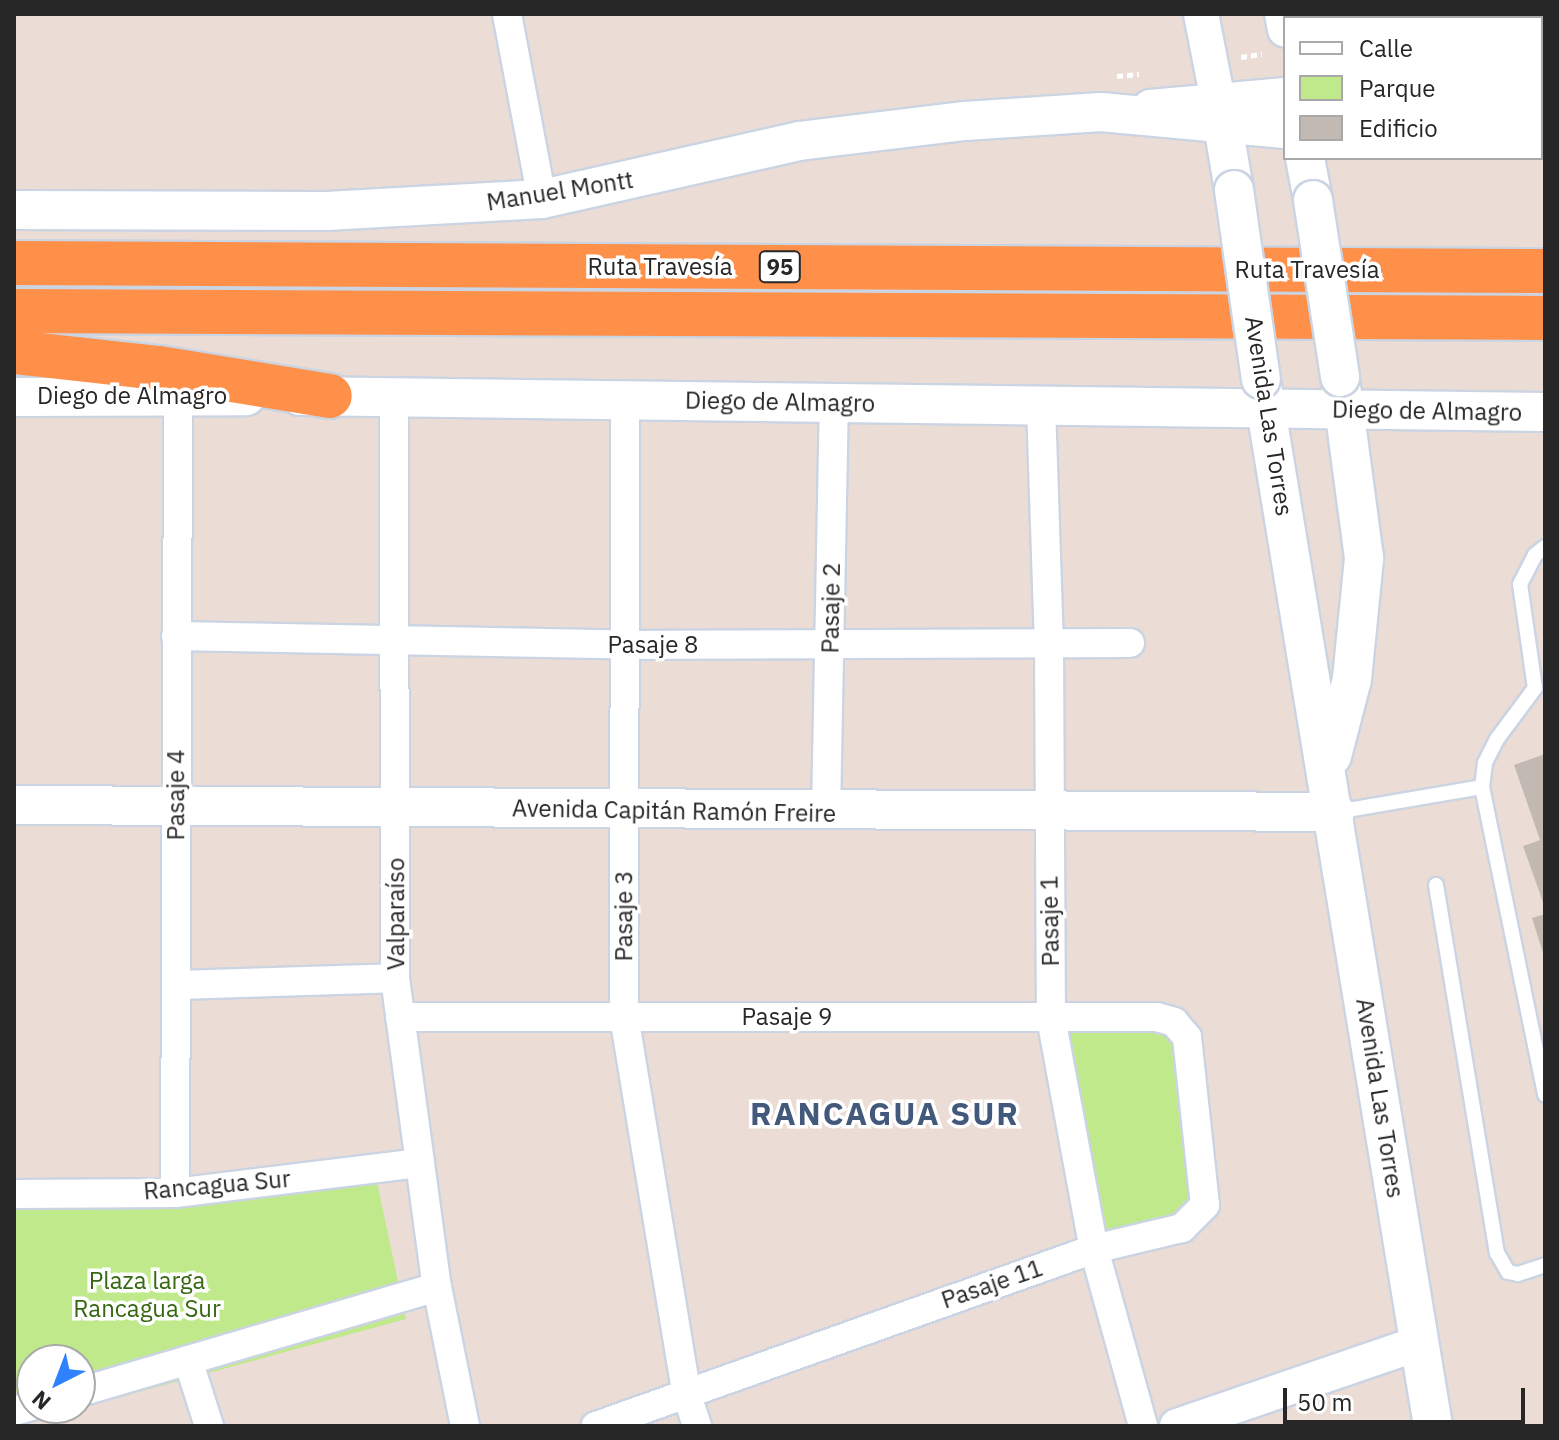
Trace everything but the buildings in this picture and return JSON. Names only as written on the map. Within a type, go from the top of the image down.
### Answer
[{"type":"highway","name":"Ruta Travesía","points":[[14,263],[1545,271]]},
{"type":"highway","name":"Ruta Travesía","points":[[14,311],[1545,318]]},
{"type":"highway","points":[[14,352],[159,368],[330,396]]},
{"type":"main road","name":"Manuel Montt","points":[[14,210],[327,211],[542,199],[865,130],[1103,94],[1217,98],[1283,128]]},
{"type":"main road","name":"Avenida Las Torres","points":[[1217,98],[1433,1426]]},
{"type":"main road","name":"Avenida Las Torres","points":[[1305,160],[1343,394],[1364,558],[1352,679],[1328,770]]},
{"type":"main road","name":"Diego de Almagro","points":[[14,397],[330,396],[1041,405],[1264,393],[1343,394],[1545,412]]},
{"type":"main road","name":"Avenida Capitán Ramón Freire","points":[[14,805],[625,812],[1335,812]]},
{"type":"street","points":[[507,14],[542,199]]},
{"type":"street","name":"Avenida Las Torres","points":[[1201,14],[1217,98]]},
{"type":"street","points":[[1278,44],[1282,14]]},
{"type":"street","name":"Manuel Montt","points":[[1217,98],[1283,95]]},
{"type":"street","name":"Pasaje 4","points":[[175,1193],[178,396]]},
{"type":"street","name":"Valparaíso","points":[[394,397],[395,978],[437,1287],[465,1426]]},
{"type":"street","name":"Pasaje 3","points":[[625,400],[624,1016],[686,1392],[697,1426]]},
{"type":"street","name":"Pasaje 2","points":[[826,813],[834,403]]},
{"type":"street","name":"Pasaje 1","points":[[1041,405],[1049,644],[1051,1018],[1094,1249],[1143,1426]]},
{"type":"street","name":"Pasaje 8","points":[[176,636],[395,643],[625,645],[1130,643]]},
{"type":"street","points":[[176,985],[395,978]]},
{"type":"street","name":"Pasaje 9","points":[[400,1017],[1157,1017],[1174,1022]]},
{"type":"street","name":"Pasaje 11","points":[[596,1426],[1094,1249],[1182,1228],[1205,1205],[1187,1037],[1174,1022]]},
{"type":"street","name":"Rancagua Sur","points":[[14,1194],[175,1193],[420,1163]]},
{"type":"street","points":[[96,1387],[437,1287]]},
{"type":"street","points":[[1177,1426],[1419,1343]]},
{"type":"street","points":[[188,1360],[209,1426]]},
{"type":"lane","points":[[1545,547],[1535,555],[1520,584],[1535,688],[1497,739],[1485,763],[1482,787],[1545,1095]]},
{"type":"lane","points":[[1335,812],[1482,787]]},
{"type":"lane","points":[[1436,885],[1497,1253],[1508,1272],[1518,1274],[1545,1265]]},
{"type":"path","points":[[1217,98],[1222,61],[1259,53],[1278,44]]},
{"type":"path","points":[[1103,94],[1151,74]]},
{"type":"green space","points":[[1345,14],[1545,14],[1545,45],[1543,16]]},
{"type":"green space","points":[[1051,1018],[1174,1022],[1205,1205],[1094,1249]]},
{"type":"green space","name":"Plaza larga Rancagua Sur","points":[[376,1177],[406,1319],[96,1404],[96,1344],[16,1344],[16,1424],[21,1424],[14,1426],[14,1206]]},
{"type":"district","name":"RANCAGUA SUR","points":[[885,1113]]}]
